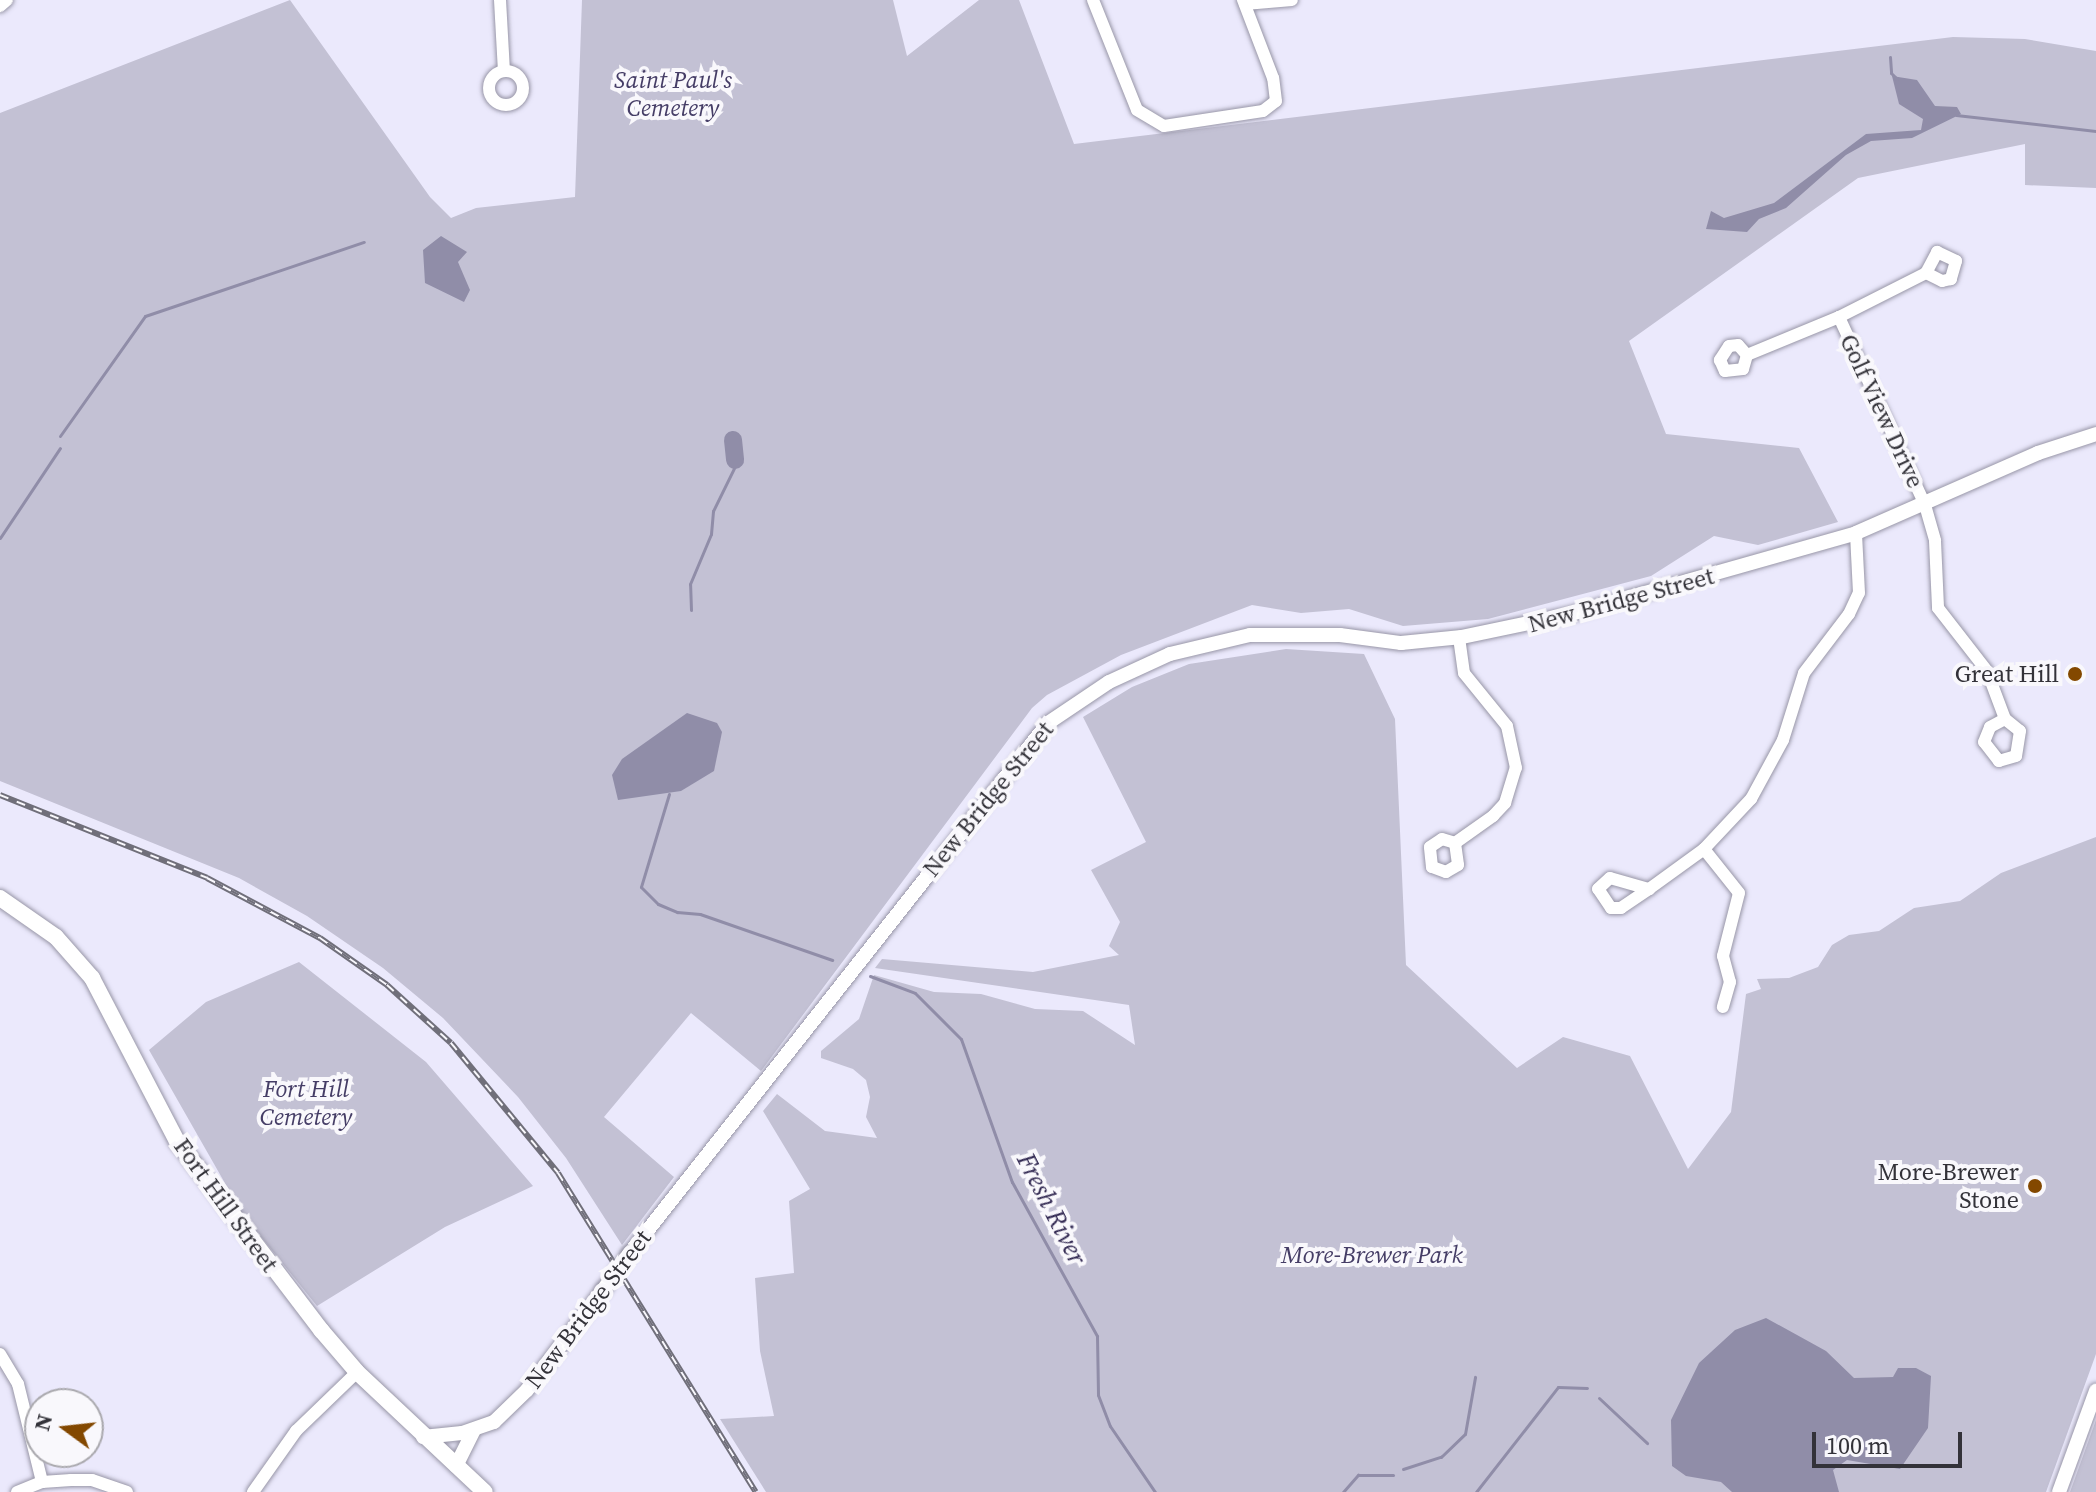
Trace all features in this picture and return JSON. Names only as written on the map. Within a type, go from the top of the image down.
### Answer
[{"type":"main road","name":"Fort Hill Street","points":[[0,898],[56,937],[92,978],[177,1141],[357,1372],[485,1492]]},
{"type":"street","points":[[0,6],[7,0]]},
{"type":"street","points":[[500,0],[504,71]]},
{"type":"street","points":[[1093,0],[1137,110],[1164,126],[1263,111],[1276,101],[1273,78],[1244,2],[1292,0]]},
{"type":"street","name":"Golf View Drive","points":[[1747,355],[1839,317],[1926,273]]},
{"type":"street","name":"Golf View Drive","points":[[1839,317],[1925,505],[1935,541],[1938,608],[1987,671],[2005,719]]},
{"type":"street","name":"New Bridge Street","points":[[423,1437],[474,1430],[494,1422],[527,1390],[629,1254],[1012,766],[1048,723],[1071,705],[1158,658],[1250,635],[1340,635],[1401,643],[1459,638],[1567,615],[1856,533],[2038,453],[2096,434]]},
{"type":"street","points":[[1649,889],[1704,849],[1765,777],[1804,673],[1849,614],[1860,580],[1856,533]]},
{"type":"street","points":[[1455,843],[1505,803],[1516,768],[1507,726],[1464,673],[1459,638]]},
{"type":"street","points":[[1704,849],[1739,893],[1723,956],[1730,982],[1723,1007]]},
{"type":"street","points":[[0,1354],[18,1384],[42,1482]]},
{"type":"street","points":[[253,1492],[296,1431],[357,1372]]},
{"type":"street","points":[[2059,1492],[2096,1391]]},
{"type":"street","points":[[456,1466],[474,1430]]},
{"type":"street","points":[[17,1492],[42,1482],[92,1480],[127,1492]]},
{"type":"green space","name":"Saint Paul's Cemetery","points":[[290,0],[430,197],[451,218],[476,208],[575,197],[582,0],[893,0],[907,56],[979,0],[1019,0],[1074,144],[1953,37],[2025,39],[2096,51],[2096,188],[2025,185],[2025,144],[1858,178],[1629,341],[1666,434],[1799,448],[1838,522],[1758,545],[1714,536],[1651,576],[1488,619],[1403,626],[1349,609],[1301,613],[1252,605],[1121,655],[1047,695],[1032,708],[761,1071],[691,1013],[604,1117],[674,1177],[622,1245],[566,1158],[518,1097],[443,1018],[383,968],[307,916],[239,878],[0,781],[0,113]]},
{"type":"green space","name":"More-Brewer Park","points":[[1286,649],[1364,654],[1395,719],[1406,965],[1517,1068],[1563,1037],[1630,1056],[1688,1169],[1731,1112],[1746,994],[1761,989],[1757,979],[1789,978],[1818,967],[1832,945],[1849,935],[1879,931],[1914,908],[1960,901],[2001,873],[2096,837],[2096,1354],[2046,1492],[766,1492],[720,1419],[774,1416],[760,1351],[755,1278],[794,1273],[789,1201],[810,1189],[763,1111],[777,1094],[825,1131],[877,1138],[866,1117],[870,1097],[866,1080],[853,1069],[821,1058],[821,1051],[859,1019],[874,975],[934,992],[981,994],[1035,1009],[1083,1011],[1135,1045],[1129,1005],[875,968],[882,959],[1033,972],[1119,955],[1109,946],[1120,922],[1091,870],[1146,842],[1083,717],[1132,687],[1189,664]]},
{"type":"green space","name":"Fort Hill Cemetery","points":[[299,962],[426,1062],[533,1186],[445,1227],[317,1306],[242,1213],[149,1050],[206,1002]]},
{"type":"green space","points":[[2096,1420],[2096,1492],[2070,1492]]},
{"type":"shaded area","points":[[1892,76],[1917,80],[1935,106],[1957,107],[1961,114],[1912,138],[1871,141],[1846,155],[1786,208],[1759,219],[1747,232],[1706,229],[1711,211],[1724,218],[1774,203],[1866,134],[1921,130],[1923,119],[1899,104]]},
{"type":"shaded area","points":[[441,236],[467,252],[458,262],[470,290],[464,302],[425,283],[423,250]]},
{"type":"shaded area","points":[[687,713],[717,723],[722,732],[714,771],[681,791],[618,800],[612,775],[622,759]]},
{"type":"shaded area","points":[[1766,1318],[1826,1351],[1854,1378],[1893,1377],[1898,1368],[1916,1368],[1931,1376],[1928,1428],[1900,1469],[1847,1460],[1833,1470],[1839,1492],[1732,1492],[1721,1482],[1686,1476],[1672,1466],[1671,1420],[1699,1363],[1735,1330]]},
{"type":"waterway","points":[[1890,57],[1891,73],[1897,79]]},
{"type":"waterway","points":[[1956,115],[2096,131]]},
{"type":"waterway","points":[[60,436],[145,316],[364,242]]},
{"type":"waterway","points":[[733,440],[735,460]]},
{"type":"waterway","points":[[0,538],[60,448]]},
{"type":"waterway","points":[[691,610],[690,584],[711,534],[713,511],[735,466]]},
{"type":"waterway","name":"Fresh River","points":[[669,794],[641,887],[658,904],[677,912],[700,914],[832,960]]},
{"type":"waterway","name":"Fresh River","points":[[870,976],[915,993],[961,1039],[1012,1182],[1097,1336],[1098,1395],[1110,1426],[1155,1492]]},
{"type":"waterway","points":[[1403,1469],[1441,1457],[1465,1434],[1475,1377]]},
{"type":"waterway","points":[[1476,1492],[1558,1387],[1587,1388]]},
{"type":"waterway","points":[[1599,1398],[1647,1443]]},
{"type":"waterway","points":[[1343,1492],[1358,1475],[1393,1475]]},
{"type":"railway","points":[[0,795],[207,878],[320,938],[387,985],[451,1043],[558,1173],[756,1492]]},
{"type":"place","name":"Great Hill","points":[[2075,674]]},
{"type":"place","name":"More-Brewer Stone","points":[[2035,1186]]}]
